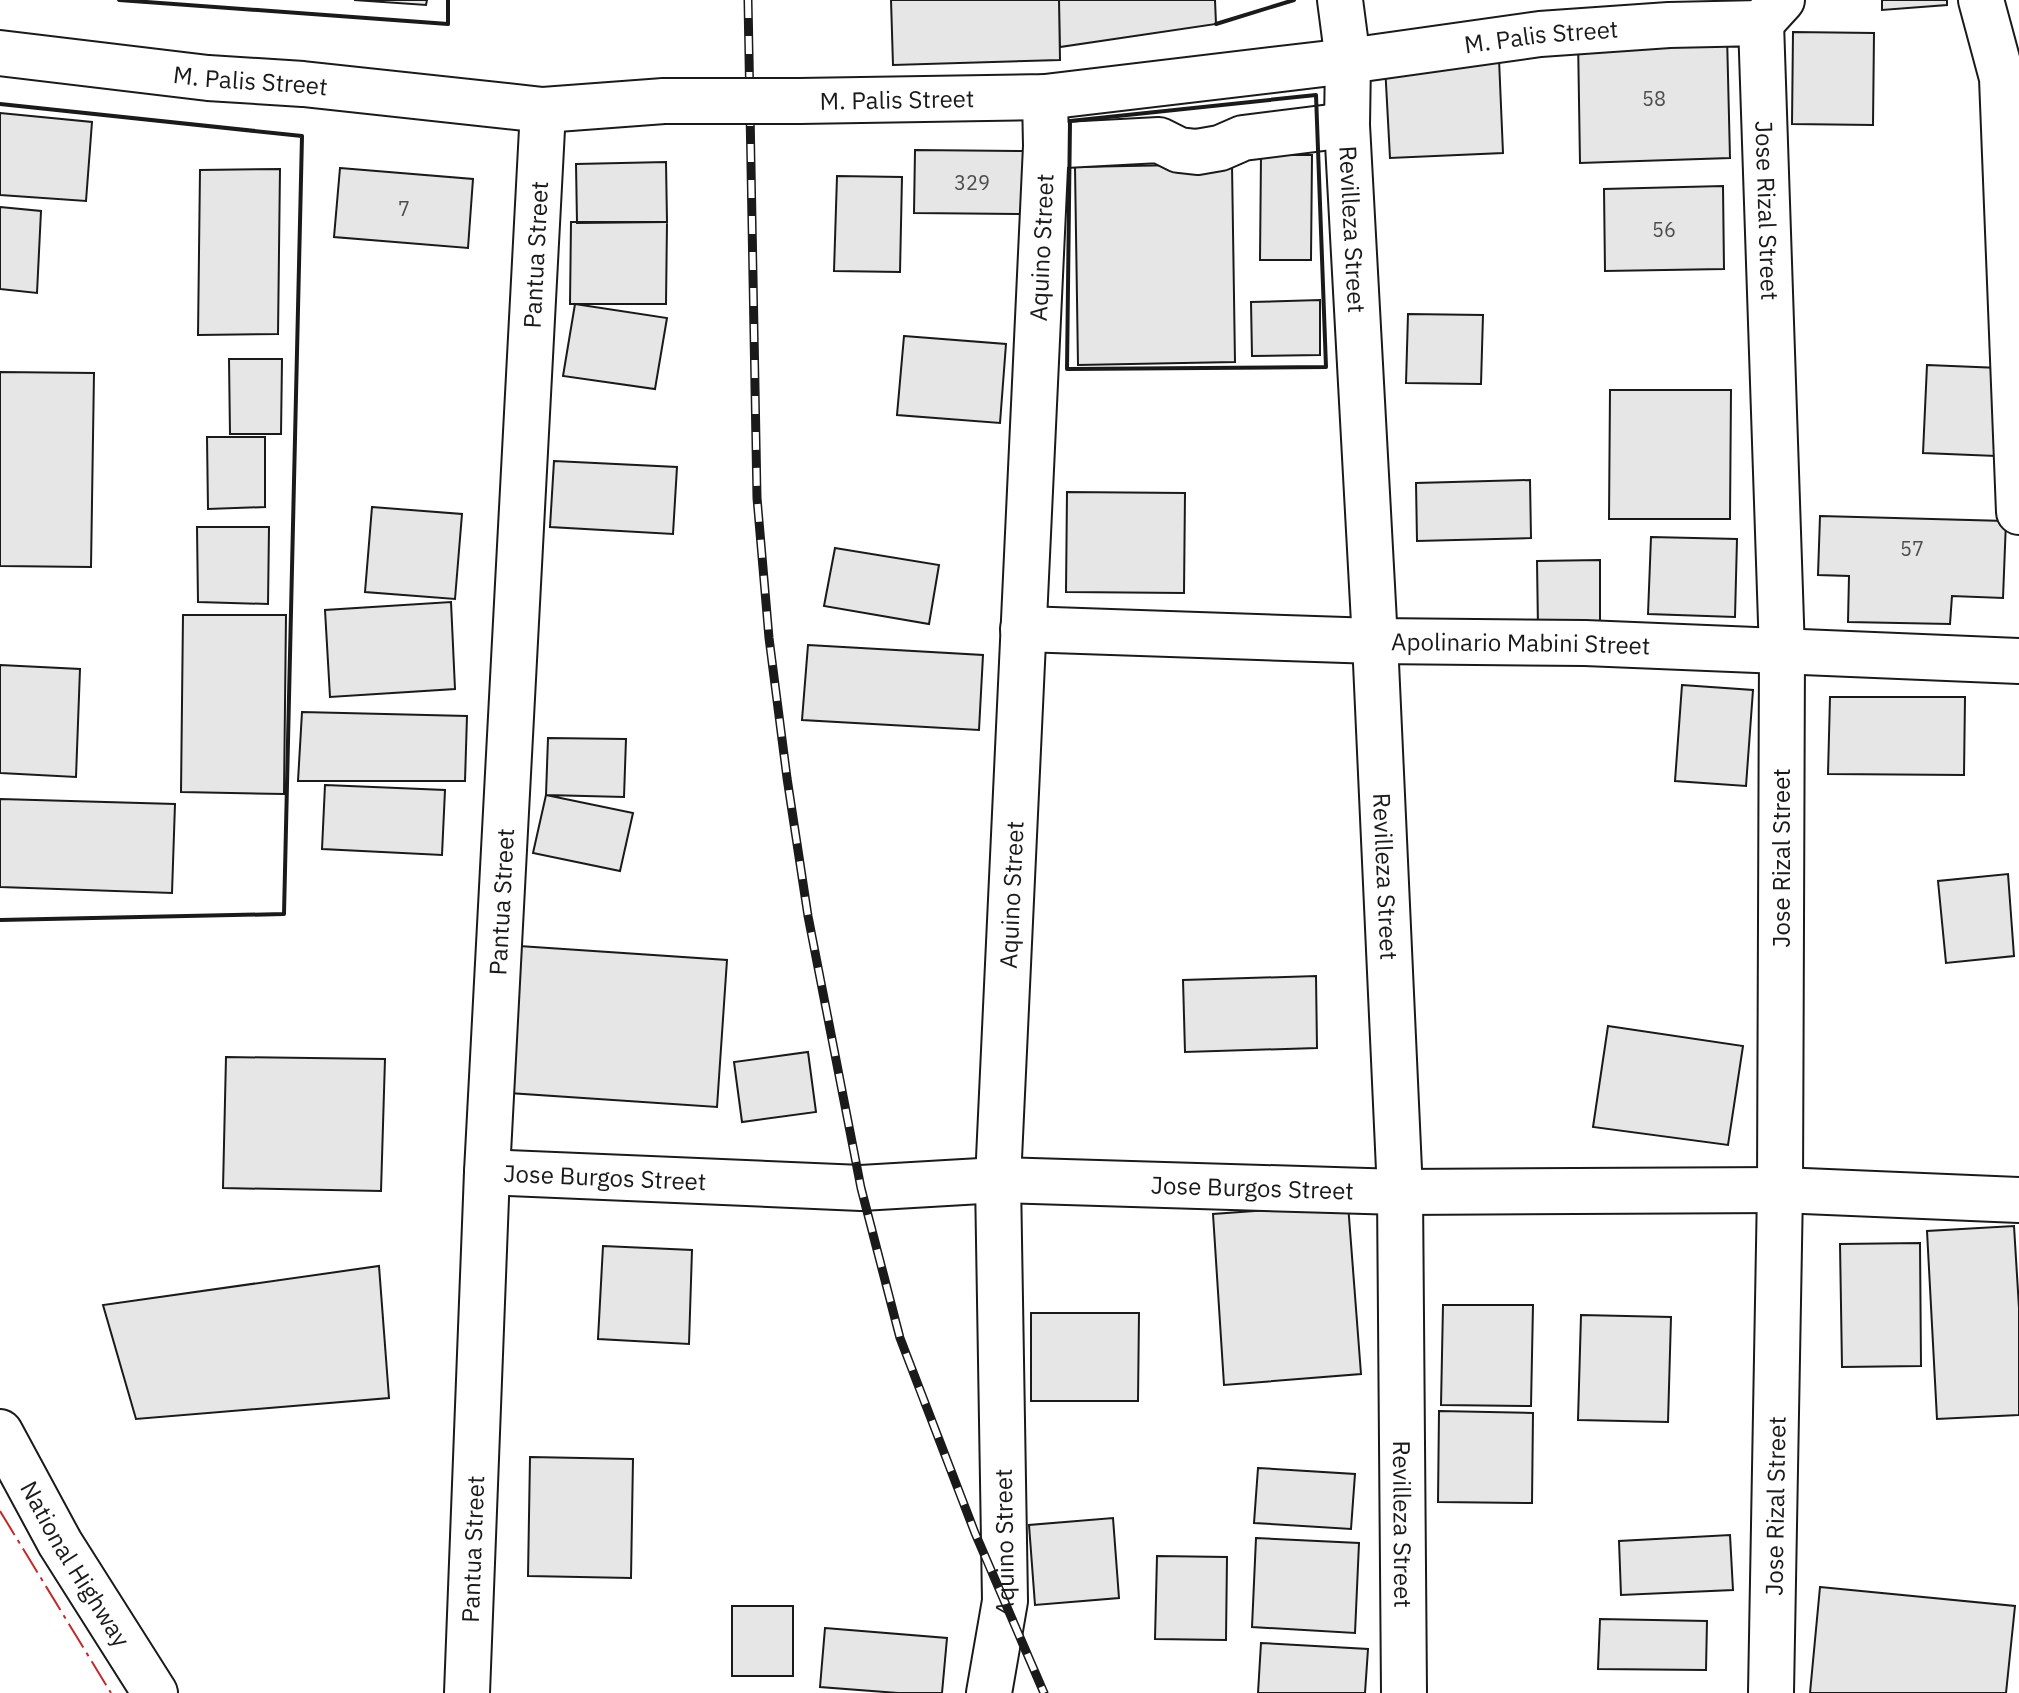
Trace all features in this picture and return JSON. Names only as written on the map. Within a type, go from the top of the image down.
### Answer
[{"type":"street","name":"Revilleza Street","points":[[1340,0],[1348,61],[1347,125],[1400,1192],[1404,1693]]},
{"type":"street","points":[[1981,0],[2002,78],[2019,512]]},
{"type":"street","name":"M. Palis Street","points":[[0,53],[208,78],[303,84],[543,110],[664,101],[1045,97],[1348,61],[1540,34],[1669,25],[1772,11]]},
{"type":"street","name":"Jose Rizal Street","points":[[1771,1693],[1780,1190],[1782,652],[1772,11]]},
{"type":"street","name":"Aquino Street","points":[[989,1693],[1005,1601],[998,1180],[1046,146],[1045,97]]},
{"type":"street","name":"Pantua Street","points":[[467,1693],[487,1172],[543,110]]},
{"type":"street","points":[[1046,146],[1159,140],[1179,150],[1197,152],[1220,148],[1243,138],[1347,125]]},
{"type":"street","name":"Apolinario Mabini Street","points":[[1023,629],[1375,641],[1585,643],[2019,661]]},
{"type":"street","name":"Jose Burgos Street","points":[[487,1172],[861,1188],[998,1180],[1400,1192],[1780,1190],[2019,1200]]},
{"type":"street","name":"National Highway","points":[[0,1432],[60,1543],[155,1693]]},
{"type":"building","points":[[354,0],[427,0],[426,5]]},
{"type":"building","points":[[891,0],[1059,0],[1060,60],[893,65]]},
{"type":"building","points":[[1059,0],[1215,0],[1216,24],[1060,47]]},
{"type":"building","points":[[1882,0],[1947,0],[1947,5],[1882,10]]},
{"type":"building","points":[[1793,32],[1874,33],[1873,125],[1792,124]]},
{"type":"building","points":[[1727,35],[1730,158],[1580,163],[1578,38]]},
{"type":"building","points":[[1499,59],[1503,153],[1390,158],[1385,65]]},
{"type":"building","points":[[0,113],[92,122],[86,201],[0,195]]},
{"type":"building","points":[[915,150],[1030,151],[1030,214],[914,213]]},
{"type":"building","points":[[1261,155],[1312,155],[1311,260],[1260,260]]},
{"type":"building","points":[[666,162],[667,222],[577,223],[576,164]]},
{"type":"building","points":[[1232,164],[1235,362],[1078,365],[1075,167]]},
{"type":"building","points":[[340,168],[473,179],[468,248],[334,237]]},
{"type":"building","points":[[280,169],[278,334],[198,335],[200,170]]},
{"type":"building","points":[[837,176],[902,177],[900,272],[834,271]]},
{"type":"building","points":[[1723,186],[1724,269],[1605,271],[1604,189]]},
{"type":"building","points":[[0,207],[41,211],[37,293],[0,289]]},
{"type":"building","points":[[571,222],[667,222],[666,304],[570,304]]},
{"type":"building","points":[[1320,300],[1320,355],[1252,356],[1251,302]]},
{"type":"building","points":[[575,304],[667,318],[655,389],[563,376]]},
{"type":"building","points":[[1408,314],[1483,315],[1481,384],[1406,383]]},
{"type":"building","points":[[904,336],[1006,344],[1000,423],[897,415]]},
{"type":"building","points":[[229,359],[282,359],[281,434],[230,434]]},
{"type":"building","points":[[1927,365],[2000,368],[1996,456],[1923,453]]},
{"type":"building","points":[[0,372],[94,373],[91,567],[0,566]]},
{"type":"building","points":[[1610,390],[1731,390],[1730,519],[1609,519]]},
{"type":"building","points":[[207,437],[265,437],[265,507],[208,509]]},
{"type":"building","points":[[554,461],[677,467],[673,534],[550,527]]},
{"type":"building","points":[[1530,480],[1531,538],[1417,541],[1416,483]]},
{"type":"building","points":[[1067,492],[1185,493],[1184,593],[1066,592]]},
{"type":"building","points":[[372,507],[462,514],[455,599],[365,592]]},
{"type":"building","points":[[1820,516],[2006,521],[2003,598],[1952,596],[1950,624],[1848,622],[1849,576],[1818,575]]},
{"type":"building","points":[[197,527],[269,527],[268,604],[198,602]]},
{"type":"building","points":[[1651,537],[1737,539],[1735,617],[1648,614]]},
{"type":"building","points":[[835,548],[939,565],[929,624],[824,606]]},
{"type":"building","points":[[1600,560],[1600,627],[1538,628],[1537,561]]},
{"type":"building","points":[[451,602],[455,689],[330,697],[325,610]]},
{"type":"building","points":[[183,615],[286,615],[284,794],[181,792]]},
{"type":"building","points":[[808,645],[983,655],[979,730],[802,720]]},
{"type":"building","points":[[0,665],[80,669],[76,777],[0,773]]},
{"type":"building","points":[[1682,685],[1753,690],[1746,786],[1675,781]]},
{"type":"building","points":[[1830,697],[1965,697],[1964,775],[1828,774]]},
{"type":"building","points":[[302,712],[467,716],[465,781],[298,781]]},
{"type":"building","points":[[548,738],[626,739],[624,797],[546,795]]},
{"type":"building","points":[[325,785],[445,790],[442,855],[322,849]]},
{"type":"building","points":[[546,795],[633,813],[620,871],[533,853]]},
{"type":"building","points":[[0,799],[175,804],[172,893],[0,887]]},
{"type":"building","points":[[2008,874],[2014,956],[1946,963],[1938,881]]},
{"type":"building","points":[[519,946],[727,960],[717,1107],[509,1093]]},
{"type":"building","points":[[1316,976],[1317,1048],[1185,1052],[1183,980]]},
{"type":"building","points":[[1608,1026],[1743,1046],[1728,1145],[1593,1127]]},
{"type":"building","points":[[808,1052],[816,1112],[742,1122],[734,1062]]},
{"type":"building","points":[[226,1057],[385,1059],[381,1191],[223,1188]]},
{"type":"building","points":[[1348,1204],[1361,1374],[1224,1385],[1213,1214]]},
{"type":"building","points":[[2014,1226],[2019,1308],[2019,1415],[1937,1419],[1927,1231]]},
{"type":"building","points":[[1920,1243],[1921,1366],[1842,1367],[1840,1244]]},
{"type":"building","points":[[603,1246],[692,1250],[689,1344],[598,1339]]},
{"type":"building","points":[[379,1266],[389,1398],[136,1419],[103,1305]]},
{"type":"building","points":[[1443,1305],[1533,1305],[1531,1406],[1441,1405]]},
{"type":"building","points":[[1031,1313],[1139,1313],[1138,1401],[1031,1401]]},
{"type":"building","points":[[1581,1315],[1671,1317],[1668,1422],[1578,1420]]},
{"type":"building","points":[[1439,1411],[1533,1413],[1532,1503],[1438,1502]]},
{"type":"building","points":[[530,1457],[633,1459],[631,1578],[528,1576]]},
{"type":"building","points":[[1258,1468],[1355,1474],[1351,1529],[1254,1523]]},
{"type":"building","points":[[1113,1518],[1119,1598],[1035,1605],[1029,1525]]},
{"type":"building","points":[[1730,1535],[1733,1590],[1621,1595],[1619,1541]]},
{"type":"building","points":[[1256,1538],[1359,1543],[1355,1633],[1252,1627]]},
{"type":"building","points":[[1157,1556],[1227,1557],[1226,1640],[1155,1639]]},
{"type":"building","points":[[1820,1587],[2015,1606],[2006,1693],[1810,1693]]},
{"type":"building","points":[[732,1606],[793,1606],[793,1676],[732,1676]]},
{"type":"building","points":[[1600,1619],[1707,1621],[1706,1670],[1598,1669]]},
{"type":"building","points":[[825,1628],[947,1638],[942,1693],[820,1687]]},
{"type":"building","points":[[1261,1643],[1368,1649],[1365,1693],[1258,1693]]},
{"type":"railway","points":[[748,0],[757,498],[769,638],[808,916],[861,1188],[900,1338],[975,1533],[1044,1693]]},
{"type":"wall","points":[[119,0],[448,24],[448,0]]},
{"type":"wall","points":[[1216,24],[1294,0]]},
{"type":"wall","points":[[1316,95],[1326,367],[1067,369],[1070,121],[1316,95]]},
{"type":"wall","points":[[0,104],[302,136],[284,914],[0,920]]},
{"type":"power","points":[[0,1511],[111,1693]]}]
